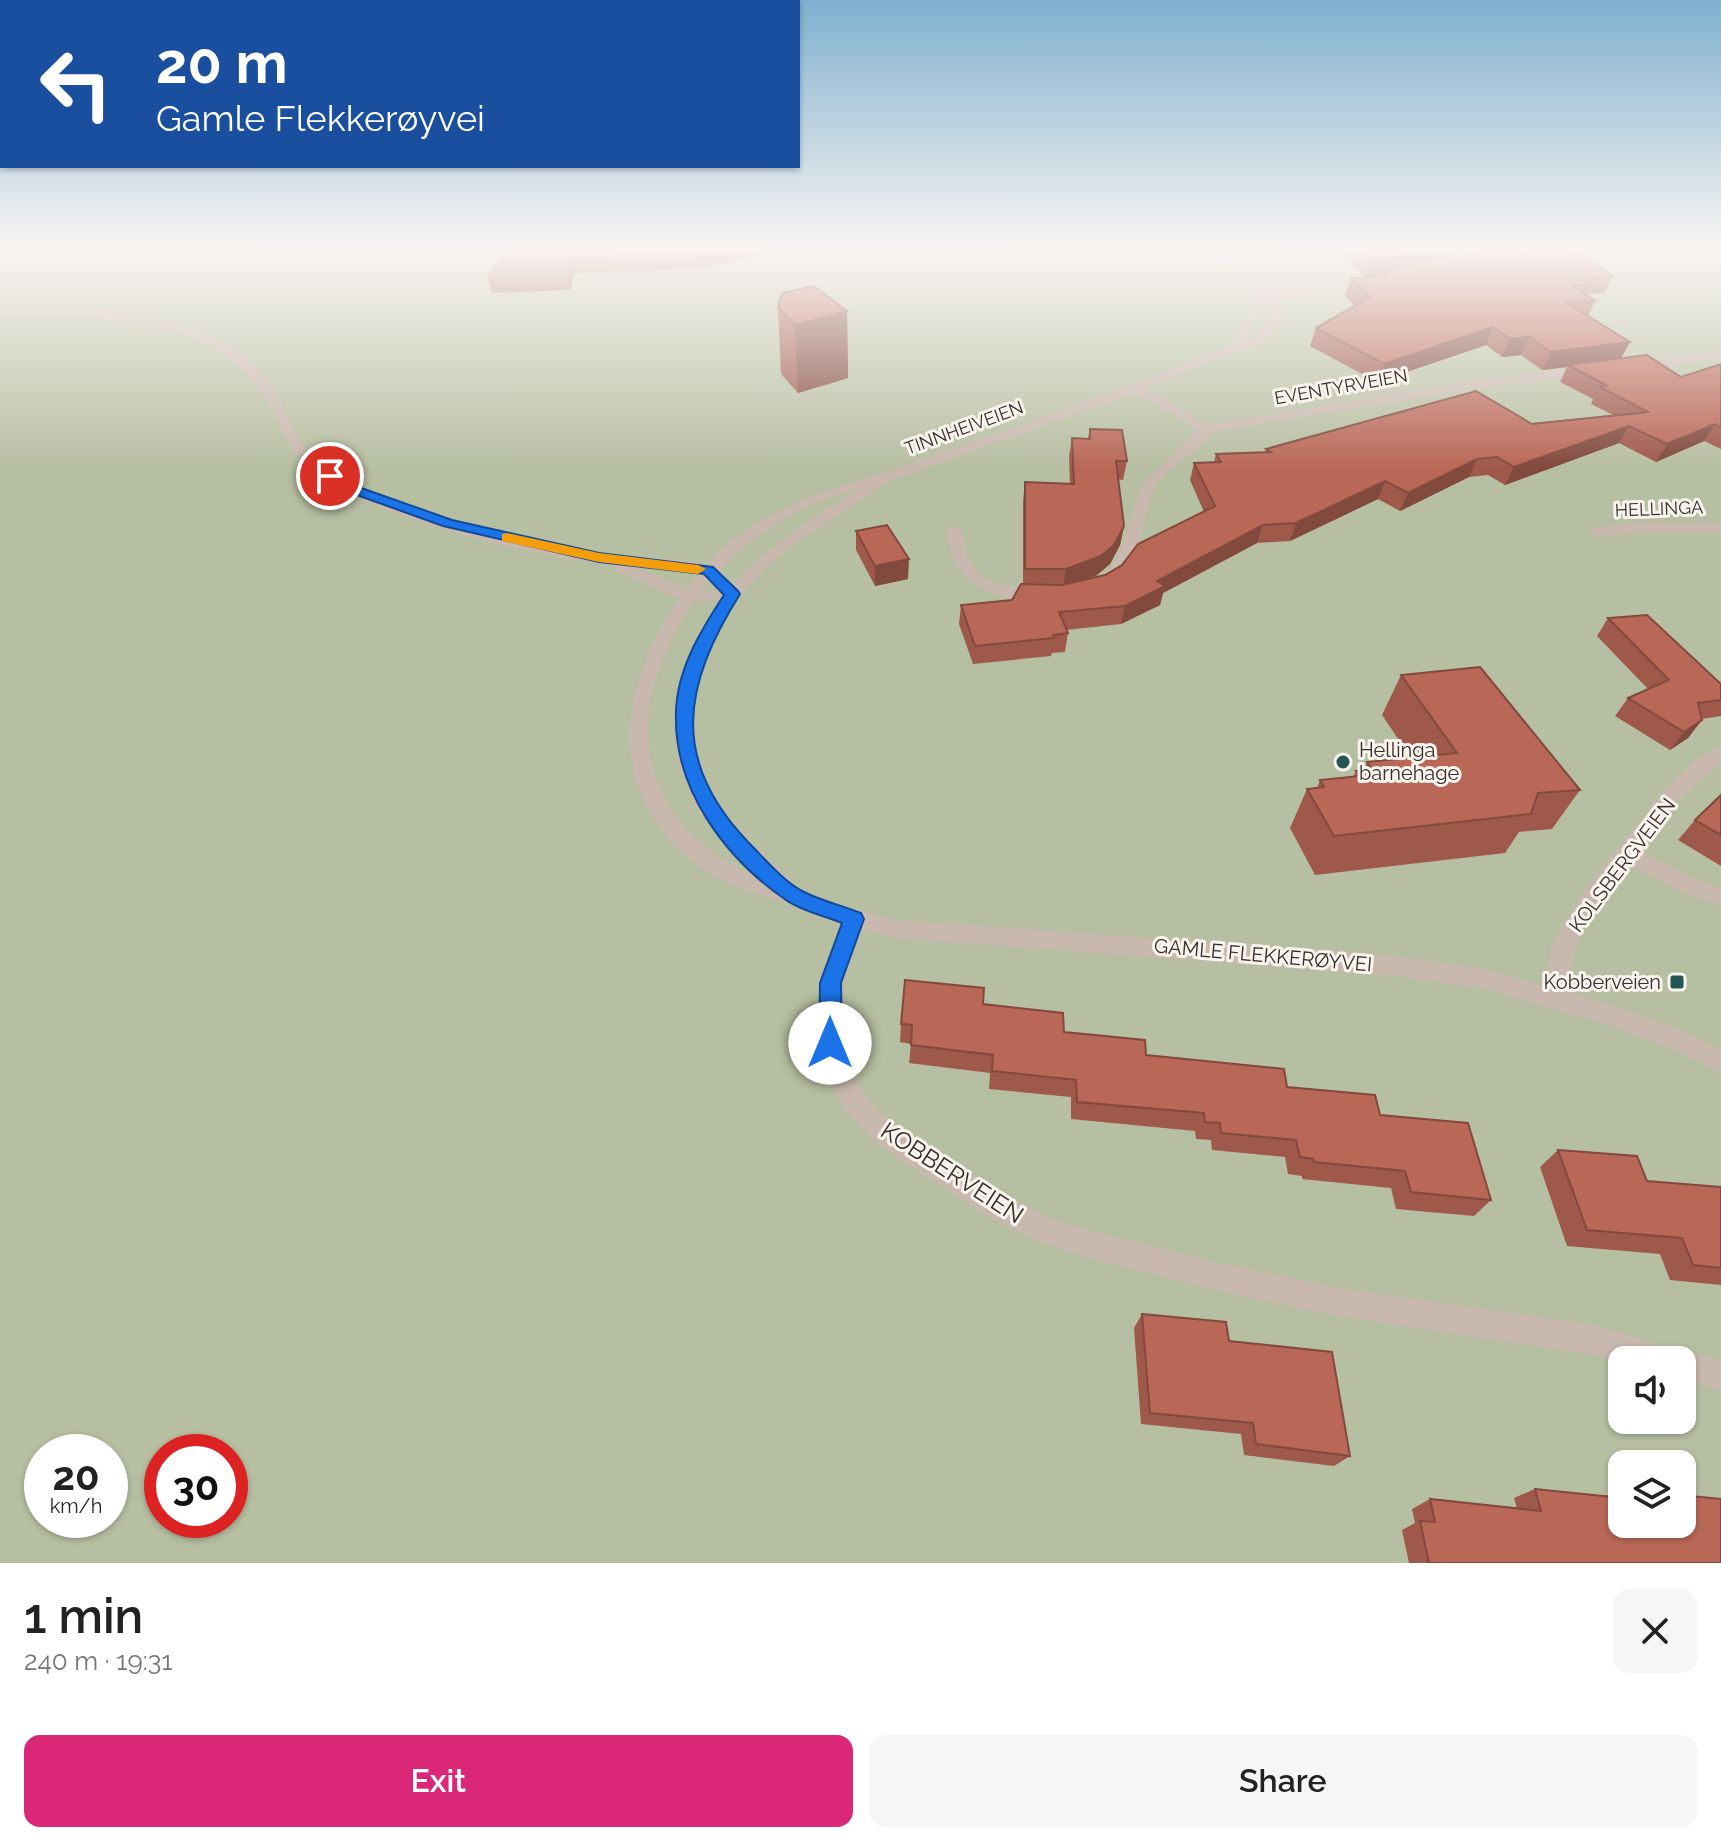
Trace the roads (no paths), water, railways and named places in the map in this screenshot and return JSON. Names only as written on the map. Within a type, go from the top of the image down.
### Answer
[{"type":"street","points":[[151,323],[215,344],[243,362],[261,381],[294,443],[315,466],[345,486],[448,523],[599,558],[708,570],[732,594]]},
{"type":"street","points":[[1237,347],[1249,323]]},
{"type":"street","name":"TINNHEIVEIEN","points":[[732,594],[765,560],[794,537],[885,478],[1137,388],[1237,347],[1253,345],[1263,338],[1272,323]]},
{"type":"street","name":"EVENTYRVEIEN","points":[[1206,429],[1468,386],[1721,355]]},
{"type":"street","points":[[1087,590],[1110,577],[1123,563],[1133,545],[1143,495],[1153,477],[1189,450],[1203,437],[1206,429],[1164,407],[1137,388]]},
{"type":"street","name":"GAMLE FLEKKERØYVEI","points":[[885,478],[837,488],[808,500],[739,543],[708,570],[689,597],[651,670],[639,716],[640,765],[660,810],[690,846],[732,879],[795,896],[854,919],[934,933],[1389,965],[1485,979],[1556,997],[1673,1038],[1721,1062]]},
{"type":"street","name":"HELLINGA","points":[[1598,532],[1644,527],[1721,527]]},
{"type":"street","points":[[954,531],[954,553],[964,570],[978,581],[1003,591],[1029,596],[1063,594]]},
{"type":"street","points":[[599,558],[689,597],[732,594]]},
{"type":"street","name":"GAMLE FLEKKERØYVEI","points":[[732,594],[706,635],[691,673],[684,711],[687,752],[701,793],[723,828],[757,864],[795,896]]},
{"type":"street","name":"KOLSBERGVEIEN","points":[[1556,997],[1557,967],[1562,948],[1580,916],[1656,813],[1705,762],[1721,752]]},
{"type":"street","points":[[1627,854],[1689,886],[1721,897]]},
{"type":"street","name":"KOBBERVEIEN","points":[[854,919],[831,983],[830,1043],[839,1075],[858,1107],[889,1137],[1002,1209],[1043,1229],[1085,1243],[1214,1276],[1344,1303],[1595,1340],[1617,1346]]},
{"type":"street","points":[[1696,1368],[1721,1375]]},
{"type":"place","name":"Hellinga barnehage","points":[[1343,762]]},
{"type":"place","name":"Kobberveien","points":[[1677,982]]}]
